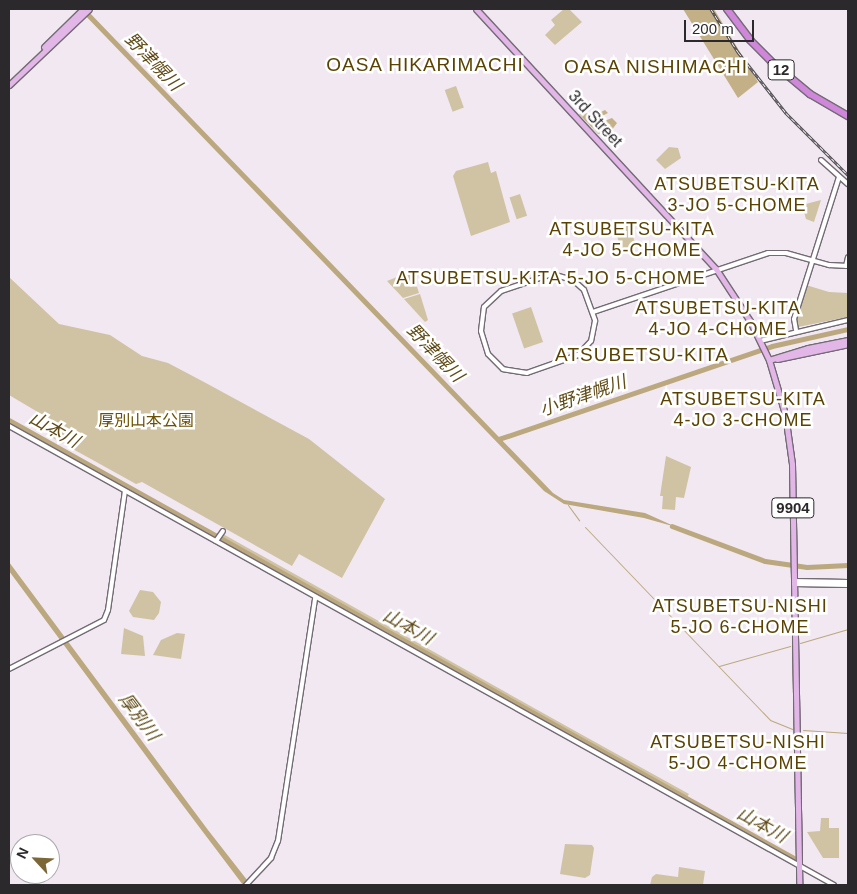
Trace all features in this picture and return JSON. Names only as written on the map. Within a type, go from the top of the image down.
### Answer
[{"type":"highway","name":"12","points":[[727,9],[771,62],[810,94],[848,116]]},
{"type":"main road","points":[[9,85],[72,23],[83,9]]},
{"type":"main road","points":[[9,81],[89,9]]},
{"type":"main road","name":"3rd Street","points":[[476,9],[716,269],[761,342],[768,357]]},
{"type":"main road","points":[[768,357],[848,342]]},
{"type":"main road","name":"9904","points":[[768,357],[788,434],[794,552],[799,885]]},
{"type":"street","points":[[821,160],[848,184]]},
{"type":"street","points":[[796,330],[794,319],[839,177]]},
{"type":"street","points":[[592,312],[768,253],[786,253],[847,266],[848,257]]},
{"type":"street","points":[[552,274],[569,278],[581,286],[592,312],[594,332],[582,352],[527,373],[514,373],[495,364],[480,331],[481,316],[493,296],[552,274]]},
{"type":"street","points":[[761,342],[796,330],[848,320]]},
{"type":"street","points":[[9,426],[125,491],[218,539],[315,598],[834,885]]},
{"type":"street","points":[[9,669],[96,626],[106,615],[125,491]]},
{"type":"street","points":[[218,539],[222,531]]},
{"type":"street","points":[[794,581],[848,583]]},
{"type":"street","points":[[246,885],[271,858],[279,836],[315,598]]},
{"type":"green space","points":[[564,9],[569,9],[582,22],[555,45],[545,35],[555,25],[551,20]]},
{"type":"green space","points":[[456,86],[464,108],[453,112],[445,90]]},
{"type":"green space","points":[[669,147],[678,148],[681,158],[665,169],[656,160]]},
{"type":"green space","points":[[488,162],[491,173],[496,171],[510,222],[471,236],[453,176],[456,171]]},
{"type":"green space","points":[[520,194],[527,216],[517,219],[510,197]]},
{"type":"green space","points":[[821,200],[814,222],[806,219],[802,205]]},
{"type":"green space","points":[[629,225],[636,245],[622,250],[615,230]]},
{"type":"green space","points":[[412,271],[419,293],[403,298],[387,281]]},
{"type":"green space","name":"厚別山本公園","points":[[9,277],[59,324],[110,335],[142,356],[168,363],[204,382],[309,439],[385,499],[342,578],[299,554],[292,566],[142,482],[136,484],[53,438],[58,424],[9,395]]},
{"type":"green space","points":[[806,285],[829,292],[848,293],[848,317],[798,327],[796,319]]},
{"type":"green space","points":[[420,294],[428,320],[425,322],[404,299]]},
{"type":"green space","points":[[531,307],[543,342],[524,348],[512,314]]},
{"type":"green space","points":[[666,456],[691,467],[684,498],[676,497],[675,510],[662,509],[663,496],[660,496]]},
{"type":"green space","points":[[223,534],[689,794],[685,800],[218,542]]},
{"type":"green space","points":[[140,590],[153,592],[161,602],[159,613],[154,620],[133,617],[129,611]]},
{"type":"green space","points":[[124,628],[143,636],[145,656],[121,654]]},
{"type":"green space","points":[[177,633],[185,634],[181,659],[153,655],[161,640]]},
{"type":"green space","points":[[821,818],[829,818],[829,828],[839,828],[839,858],[823,858],[807,832],[820,831]]},
{"type":"green space","points":[[565,844],[592,845],[594,848],[590,875],[585,878],[560,874]]},
{"type":"green space","points":[[679,867],[705,871],[703,885],[650,885],[652,877],[656,874],[678,877]]},
{"type":"shaded area","points":[[79,9],[86,9],[553,493],[564,500],[645,513],[676,527],[644,518],[564,504],[544,491]]},
{"type":"shaded area","points":[[683,9],[714,9],[758,82],[738,98]]},
{"type":"shaded area","points":[[605,110],[608,113],[602,116],[604,121],[612,118],[617,123],[611,131],[598,134],[579,114],[589,113],[591,117],[594,116],[593,111],[597,114]]},
{"type":"shaded area","points":[[9,562],[251,885],[243,885],[172,791],[9,571]]},
{"type":"waterway","name":"小野津幌川","points":[[499,439],[772,346],[848,329]]},
{"type":"waterway","name":"山本川","points":[[9,420],[794,858]]},
{"type":"waterway","points":[[568,505],[579,520]]},
{"type":"waterway","name":"野津幌川","points":[[672,526],[765,561],[807,567],[848,565]]},
{"type":"waterway","points":[[585,527],[770,720],[792,729]]},
{"type":"waterway","points":[[800,643],[848,629]]},
{"type":"waterway","points":[[719,666],[790,646]]},
{"type":"waterway","points":[[803,730],[848,733]]},
{"type":"railway","points":[[711,9],[738,52],[786,113],[848,175]]},
{"type":"district","name":"OASA HIKARIMACHI","points":[[425,65]]},
{"type":"district","name":"OASA NISHIMACHI","points":[[656,67]]},
{"type":"district","name":"ATSUBETSU-KITA 3-JO 5-CHOME","points":[[737,195]]},
{"type":"district","name":"ATSUBETSU-KITA 4-JO 5-CHOME","points":[[632,240]]},
{"type":"district","name":"ATSUBETSU-KITA 5-JO 5-CHOME","points":[[551,278]]},
{"type":"district","name":"ATSUBETSU-KITA 4-JO 4-CHOME","points":[[718,319]]},
{"type":"district","name":"ATSUBETSU-KITA","points":[[642,355]]},
{"type":"district","name":"ATSUBETSU-KITA 4-JO 3-CHOME","points":[[743,410]]},
{"type":"district","name":"ATSUBETSU-NISHI 5-JO 6-CHOME","points":[[740,617]]},
{"type":"district","name":"ATSUBETSU-NISHI 5-JO 4-CHOME","points":[[738,753]]},
{"type":"water label","name":"厚別川","points":[[139,717]]}]
